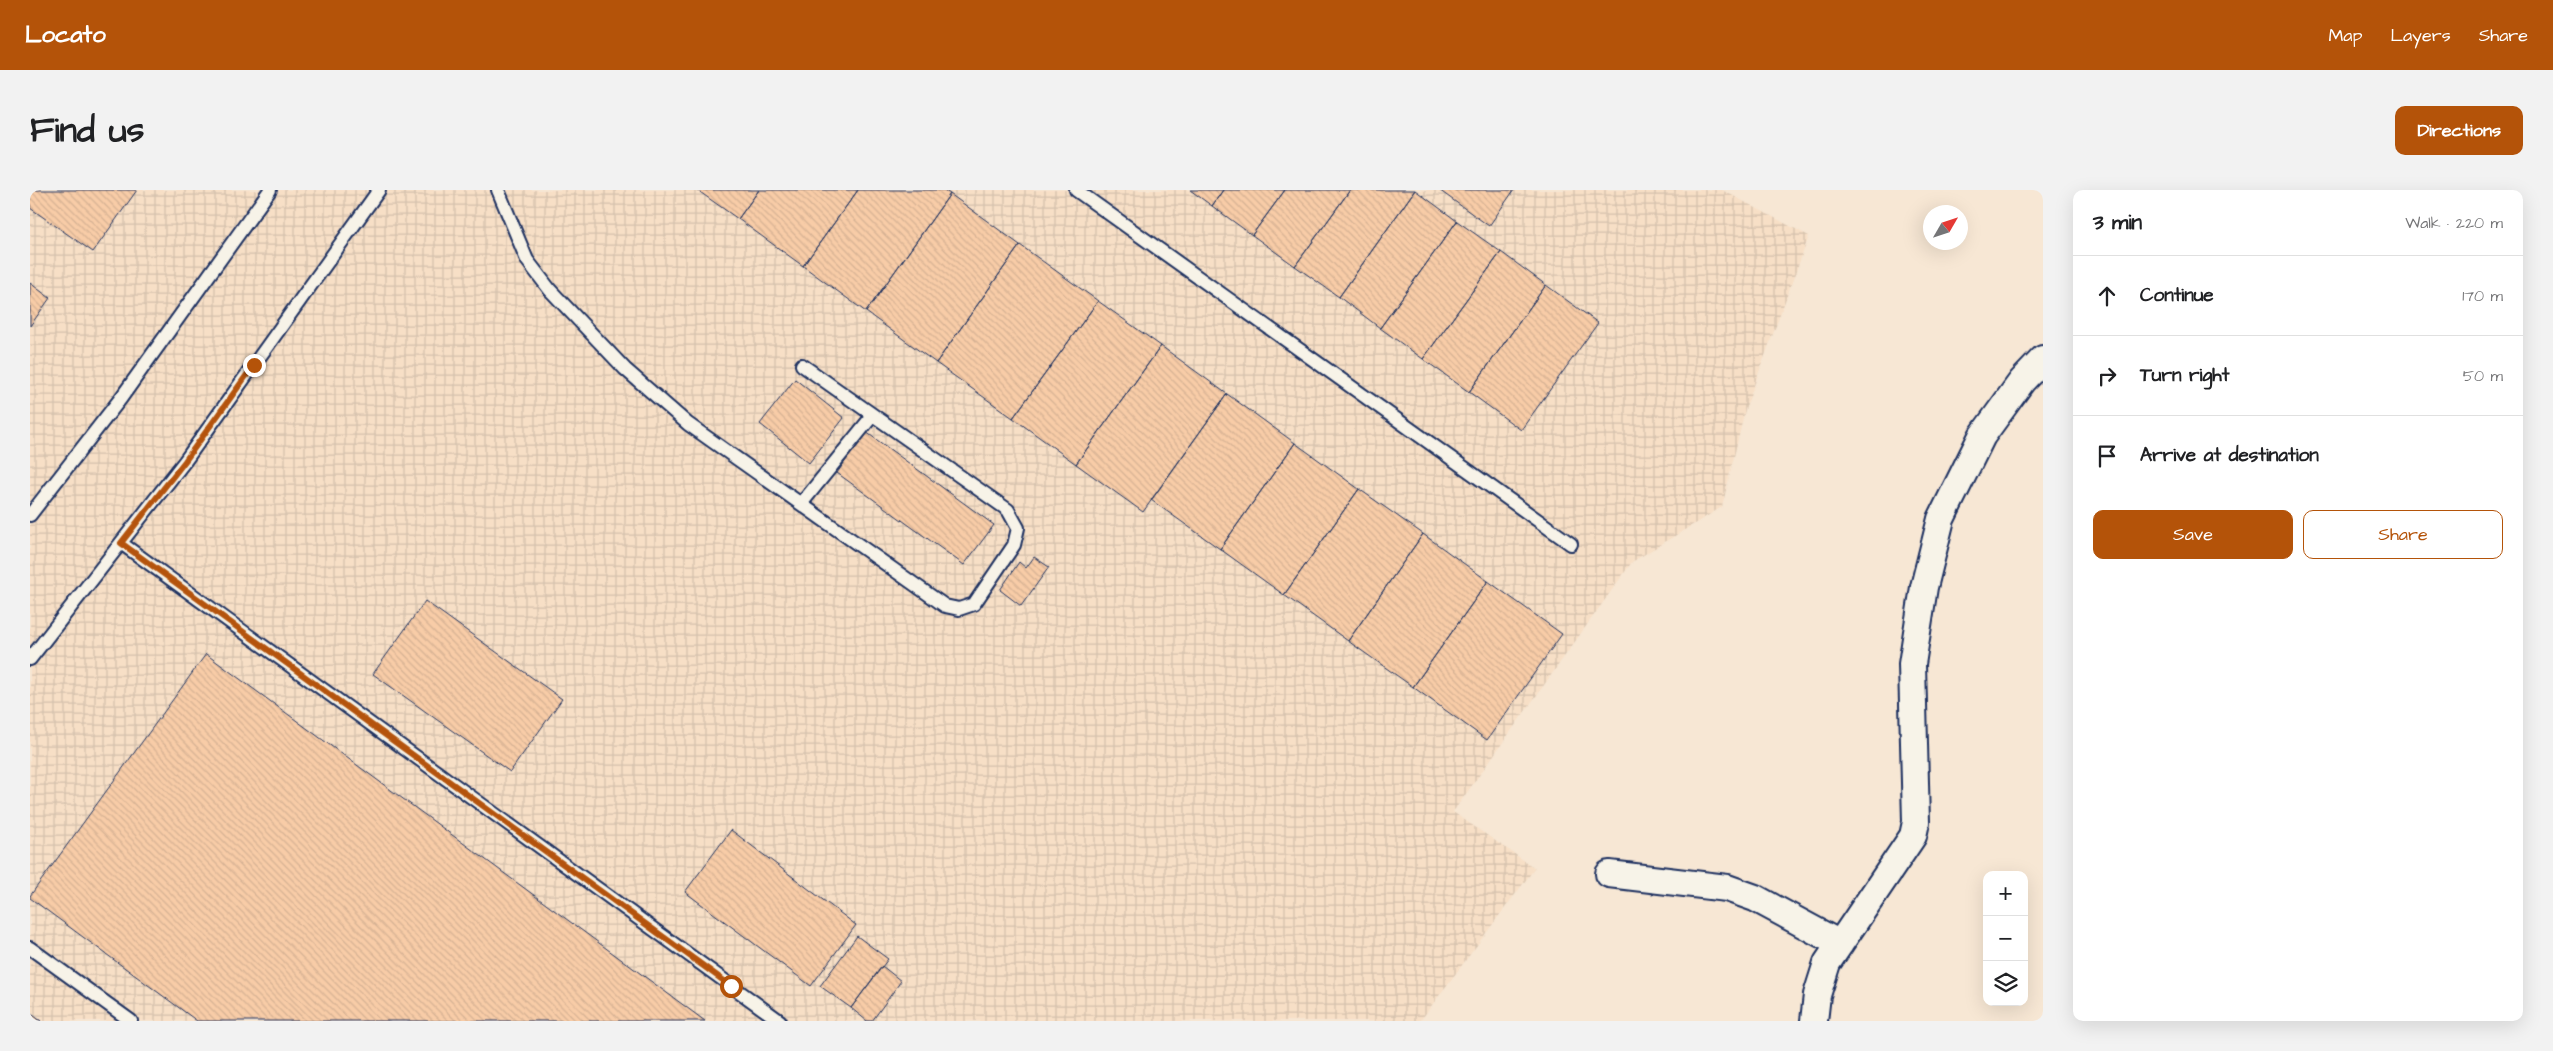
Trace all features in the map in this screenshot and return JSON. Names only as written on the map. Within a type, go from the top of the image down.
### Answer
[{"type":"street","points":[[1814,1021],[1817,995],[1827,963],[1913,836],[1916,822],[1912,664],[1924,587],[1941,519],[1982,436],[2022,381],[2043,359]]},
{"type":"street","points":[[1610,874],[1727,888],[1755,898],[1840,944]]},
{"type":"lane","points":[[30,514],[121,398],[270,190]]},
{"type":"lane","points":[[30,659],[185,461],[379,190]]},
{"type":"lane","points":[[498,190],[527,260],[550,290],[625,369],[688,424],[946,606],[959,609],[974,604],[1014,545],[1018,528],[1008,510],[802,365]]},
{"type":"lane","points":[[1076,190],[1571,544]]},
{"type":"lane","points":[[801,504],[872,415]]},
{"type":"lane","points":[[121,543],[780,1021]]},
{"type":"lane","points":[[30,948],[130,1021]]},
{"type":"shaded area","points":[[30,190],[1722,190],[1809,236],[1745,410],[1722,507],[1632,562],[1453,812],[1535,868],[1420,1021],[30,1021]]},
{"type":"building","points":[[30,190],[137,190],[93,252],[30,208]]},
{"type":"building","points":[[697,190],[759,190],[738,219]]},
{"type":"building","points":[[759,190],[858,190],[803,266],[738,219]]},
{"type":"building","points":[[858,190],[944,190],[950,194],[866,312],[803,266]]},
{"type":"building","points":[[1190,190],[1223,190],[1212,206]]},
{"type":"building","points":[[1223,190],[1285,190],[1252,235],[1212,206]]},
{"type":"building","points":[[1285,190],[1350,190],[1295,266],[1252,235]]},
{"type":"building","points":[[1350,190],[1415,190],[1339,297],[1295,266]]},
{"type":"building","points":[[1415,190],[1457,221],[1380,328],[1339,297]]},
{"type":"building","points":[[1439,190],[1514,190],[1489,226]]},
{"type":"building","points":[[950,194],[1020,245],[936,363],[866,312]]},
{"type":"building","points":[[1457,221],[1501,252],[1423,359],[1380,328]]},
{"type":"building","points":[[1020,245],[1098,301],[1013,418],[936,363]]},
{"type":"building","points":[[1501,252],[1546,285],[1469,392],[1423,359]]},
{"type":"building","points":[[30,283],[50,298],[30,326]]},
{"type":"building","points":[[1546,285],[1598,323],[1521,430],[1469,392]]},
{"type":"building","points":[[1098,301],[1161,346],[1076,464],[1013,418]]},
{"type":"building","points":[[1161,346],[1227,394],[1143,512],[1076,464]]},
{"type":"building","points":[[795,379],[844,418],[809,463],[760,424]]},
{"type":"building","points":[[1227,394],[1295,443],[1220,549],[1151,500]]},
{"type":"building","points":[[866,432],[994,525],[964,565],[837,473]]},
{"type":"building","points":[[1295,443],[1359,489],[1284,595],[1220,549]]},
{"type":"building","points":[[1359,489],[1423,534],[1348,641],[1284,595]]},
{"type":"building","points":[[1423,534],[1488,581],[1413,687],[1348,641]]},
{"type":"building","points":[[1034,557],[1049,567],[1021,606],[1000,590],[1019,562],[1026,568]]},
{"type":"building","points":[[1488,581],[1562,634],[1487,740],[1413,687]]},
{"type":"building","points":[[425,601],[562,699],[510,772],[373,674]]},
{"type":"building","points":[[206,654],[705,1021],[197,1021],[30,898],[30,896]]},
{"type":"building","points":[[731,830],[856,925],[811,986],[685,892]]},
{"type":"building","points":[[857,936],[888,959],[851,1008],[820,986]]},
{"type":"building","points":[[882,966],[901,981],[872,1021],[867,1021],[851,1008]]},
{"type":"building","points":[[30,1013],[41,1021],[30,1021]]},
{"type":"route","points":[[254,365],[185,461],[121,543],[731,986]]}]
